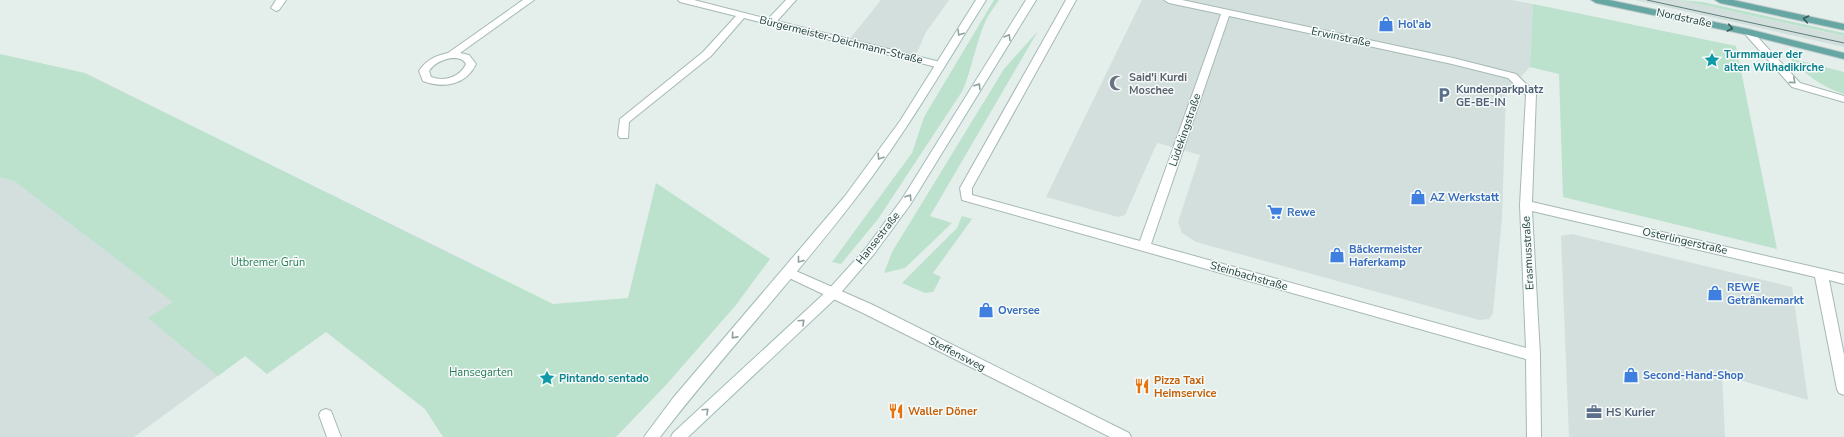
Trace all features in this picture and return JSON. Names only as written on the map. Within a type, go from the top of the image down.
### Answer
[{"type":"main road","name":"Nordstraße","points":[[1596,0],[1748,32],[1844,56]]},
{"type":"main road","points":[[1720,0],[1844,27]]},
{"type":"street","points":[[451,55],[529,0]]},
{"type":"street","name":"Bürgermeister-Deichmann-Straße","points":[[684,0],[940,65]]},
{"type":"street","points":[[770,22],[791,0]]},
{"type":"street","points":[[651,437],[690,386],[790,273],[876,163],[981,0]]},
{"type":"street","name":"Hansestraße","points":[[678,437],[833,293],[870,251],[906,202],[1031,0]]},
{"type":"street","name":"Steinbachstraße","points":[[1071,0],[966,188],[966,197],[1533,355]]},
{"type":"street","name":"Erwinstraße","points":[[1170,0],[1453,61],[1512,76]]},
{"type":"street","name":"Lüdekingstraße","points":[[1144,247],[1226,12]]},
{"type":"street","points":[[624,135],[624,121],[707,54],[742,15]]},
{"type":"street","points":[[1748,32],[1796,85],[1844,99]]},
{"type":"street","name":"Erasmusstraße","points":[[1512,76],[1531,94],[1526,205],[1533,355],[1534,437]]},
{"type":"street","name":"Osterlingerstraße","points":[[1526,205],[1844,279]]},
{"type":"street","name":"Steffensweg","points":[[790,273],[833,293],[1117,436]]},
{"type":"street","points":[[1821,273],[1844,390]]},
{"type":"street","points":[[326,415],[334,437]]},
{"type":"shaded area","points":[[881,0],[949,0],[926,32],[914,59],[848,41]]},
{"type":"shaded area","points":[[1142,0],[1512,0],[1533,4],[1530,67],[1506,92],[1502,218],[1493,313],[1489,319],[1479,320],[1196,242],[1182,233],[1178,222],[1200,155],[1157,143],[1125,215],[1118,217],[1046,197]]},
{"type":"shaded area","points":[[1635,0],[1680,0],[1844,36],[1844,47]]},
{"type":"shaded area","points":[[0,177],[14,181],[245,356],[134,437],[0,437]]},
{"type":"shaded area","points":[[1572,234],[1792,287],[1808,400],[1722,375],[1725,437],[1569,437],[1561,236]]},
{"type":"green space","points":[[994,0],[999,0],[983,26],[963,90],[878,219],[841,264],[832,262],[912,153],[924,117]]},
{"type":"green space","points":[[1680,0],[1703,2],[1844,33],[1844,36]]},
{"type":"green space","points":[[1533,4],[1736,46],[1777,249],[1563,197],[1559,74],[1530,67]]},
{"type":"green space","points":[[1038,31],[930,216],[952,223],[905,268],[884,273],[892,252],[1004,69]]},
{"type":"green space","name":"Utbremer Grün","points":[[0,54],[85,73],[553,304],[628,298],[656,183],[770,259],[736,305],[666,385],[616,437],[443,437],[425,409],[326,332],[267,374],[245,356],[218,376],[148,318],[173,302],[14,181],[0,177]]},
{"type":"green space","points":[[1789,58],[1844,72],[1844,94],[1828,88],[1814,79]]},
{"type":"green space","points":[[962,216],[972,219],[933,273],[941,277],[933,292],[925,293],[902,283],[957,228]]},
{"type":"tram line","points":[[1647,0],[1844,43]]},
{"type":"place","name":"Hol'ab","points":[[1386,24]]},
{"type":"place","name":"Turmmauer der alten Wilhadikirche","points":[[1712,60]]},
{"type":"place","name":"Said'i Kurdi Moschee","points":[[1117,83]]},
{"type":"place","name":"Kundenparkplatz GE-BE-IN","points":[[1444,95]]},
{"type":"place","name":"AZ Werkstatt","points":[[1418,197]]},
{"type":"place","name":"Rewe","points":[[1275,212]]},
{"type":"place","name":"Bäckermeister Haferkamp","points":[[1337,255]]},
{"type":"place","name":"REWE Getränkemarkt","points":[[1715,293]]},
{"type":"place","name":"Oversee","points":[[986,310]]},
{"type":"place","name":"Second-Hand-Shop","points":[[1631,375]]},
{"type":"place","name":"Pintando sentado","points":[[547,378]]},
{"type":"place","name":"Pizza Taxi Heimservice","points":[[1142,386]]},
{"type":"place","name":"Waller Döner","points":[[896,411]]},
{"type":"place","name":"HS Kurier","points":[[1594,412]]},
{"type":"park label","name":"Hansegarten","points":[[481,372]]}]
